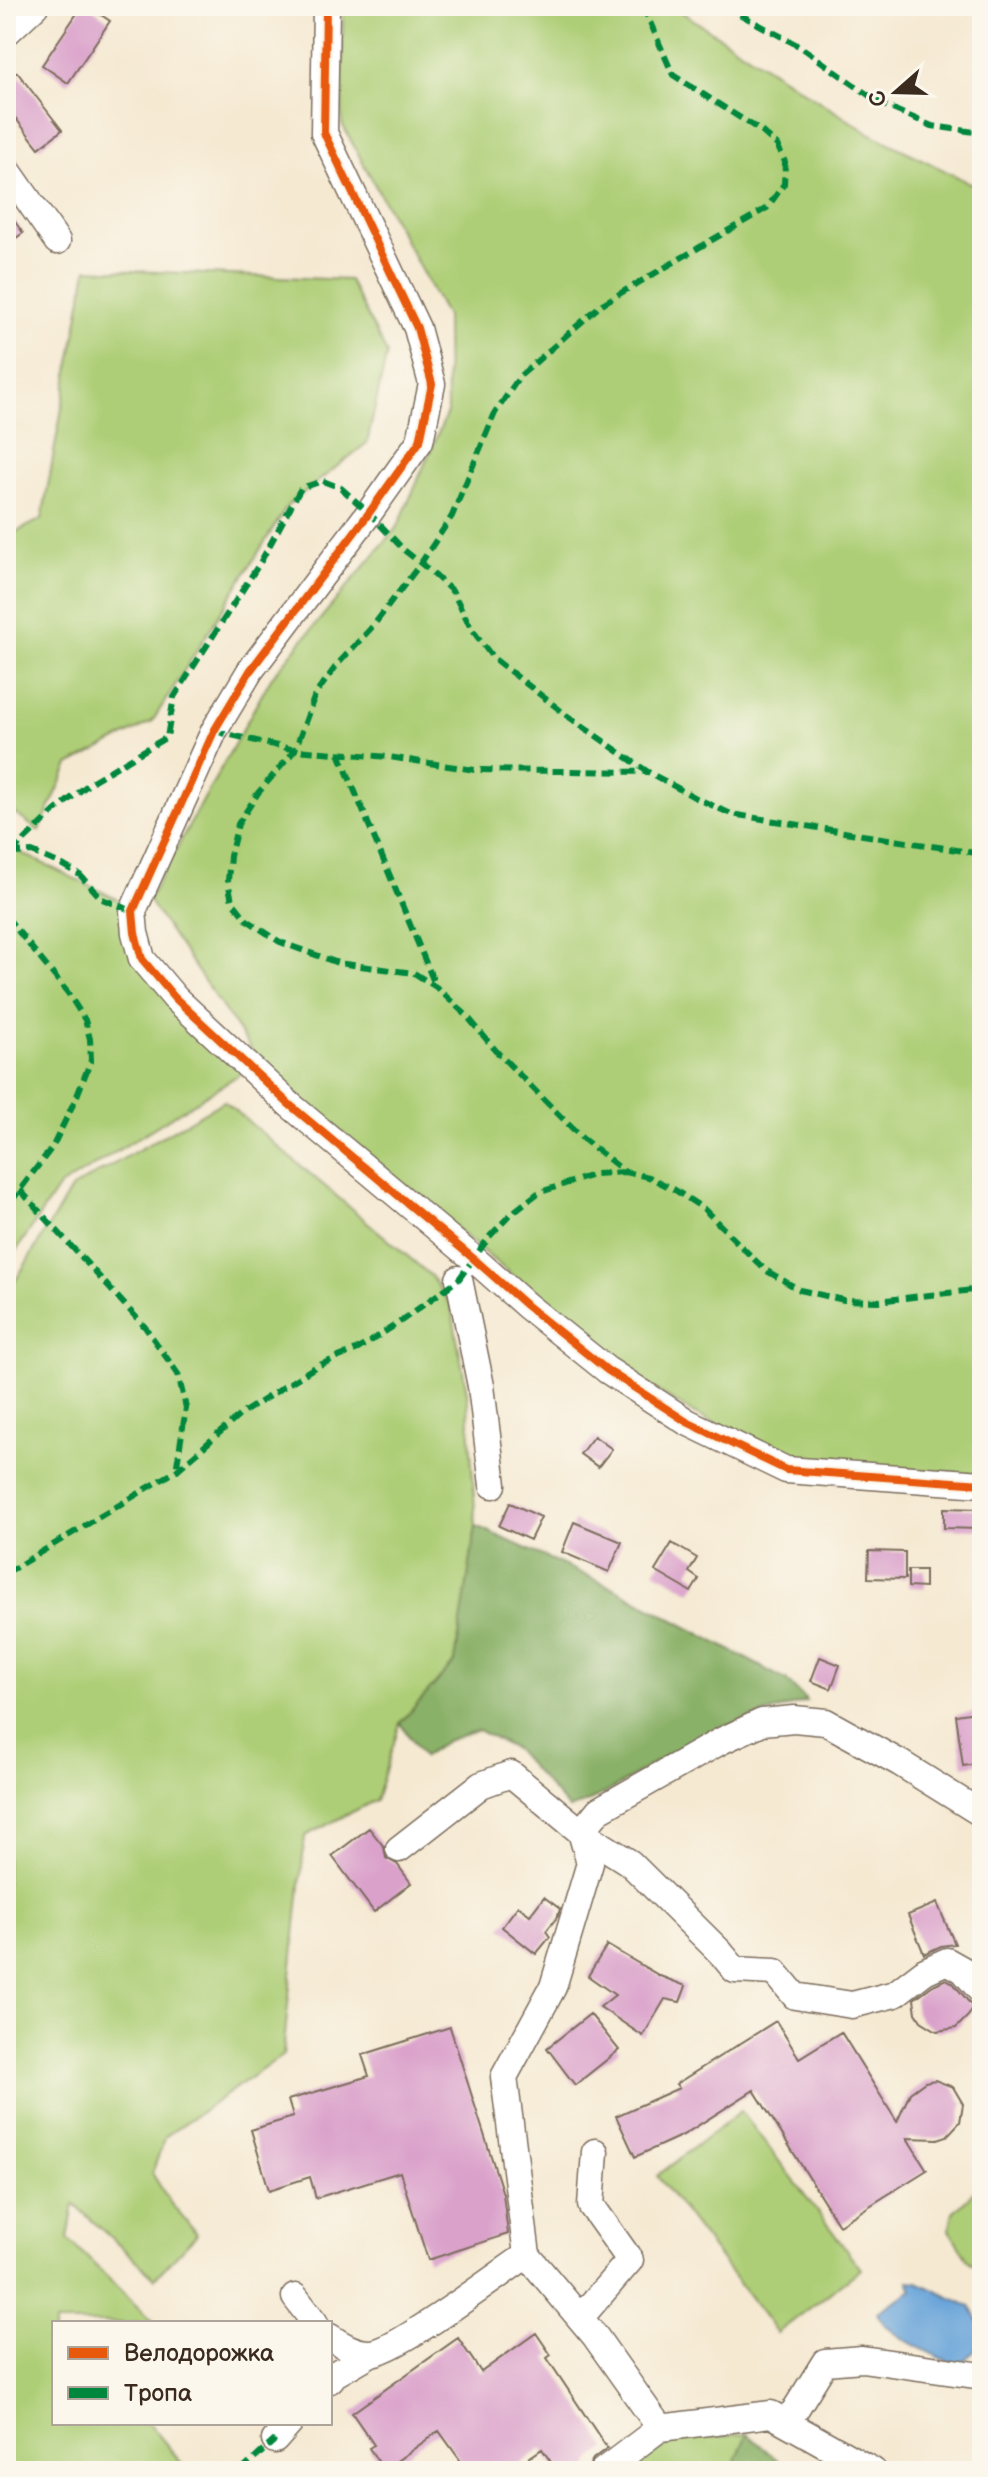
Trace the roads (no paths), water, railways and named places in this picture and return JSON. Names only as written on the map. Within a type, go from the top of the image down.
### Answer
[{"type":"street","points":[[6,33],[35,6]]},
{"type":"street","points":[[326,6],[324,133],[417,328],[432,384],[420,441],[250,671],[214,731],[133,911],[142,959],[175,998],[290,1105],[607,1370],[687,1422],[786,1470],[982,1484]]},
{"type":"street","points":[[6,168],[57,241]]},
{"type":"street","points":[[459,1279],[481,1386],[493,1485]]},
{"type":"street","points":[[581,1832],[599,1810],[721,1741],[762,1722],[794,1719],[826,1722],[982,1814]]},
{"type":"street","points":[[399,1849],[481,1785],[511,1774],[581,1832],[630,1863],[735,1970],[775,1972],[795,1996],[852,2005],[895,1994],[925,1971],[947,1961],[963,1970],[982,1992]]},
{"type":"street","points":[[581,1832],[590,1863],[553,1987],[504,2077],[527,2255],[580,2318],[660,2428]]},
{"type":"street","points":[[580,2318],[630,2260],[591,2205],[595,2152]]},
{"type":"street","points":[[332,2378],[371,2353],[406,2338],[527,2255]]},
{"type":"street","points":[[295,2297],[313,2321]]},
{"type":"street","points":[[332,2338],[345,2347],[371,2353]]},
{"type":"street","points":[[787,2423],[825,2362],[862,2359],[975,2375]]},
{"type":"street","points":[[603,2471],[660,2428],[771,2414],[873,2471]]},
{"type":"water","points":[[909,2281],[918,2282],[971,2307],[982,2328],[978,2348],[958,2365],[912,2344],[881,2320],[877,2312],[913,2290]]}]
